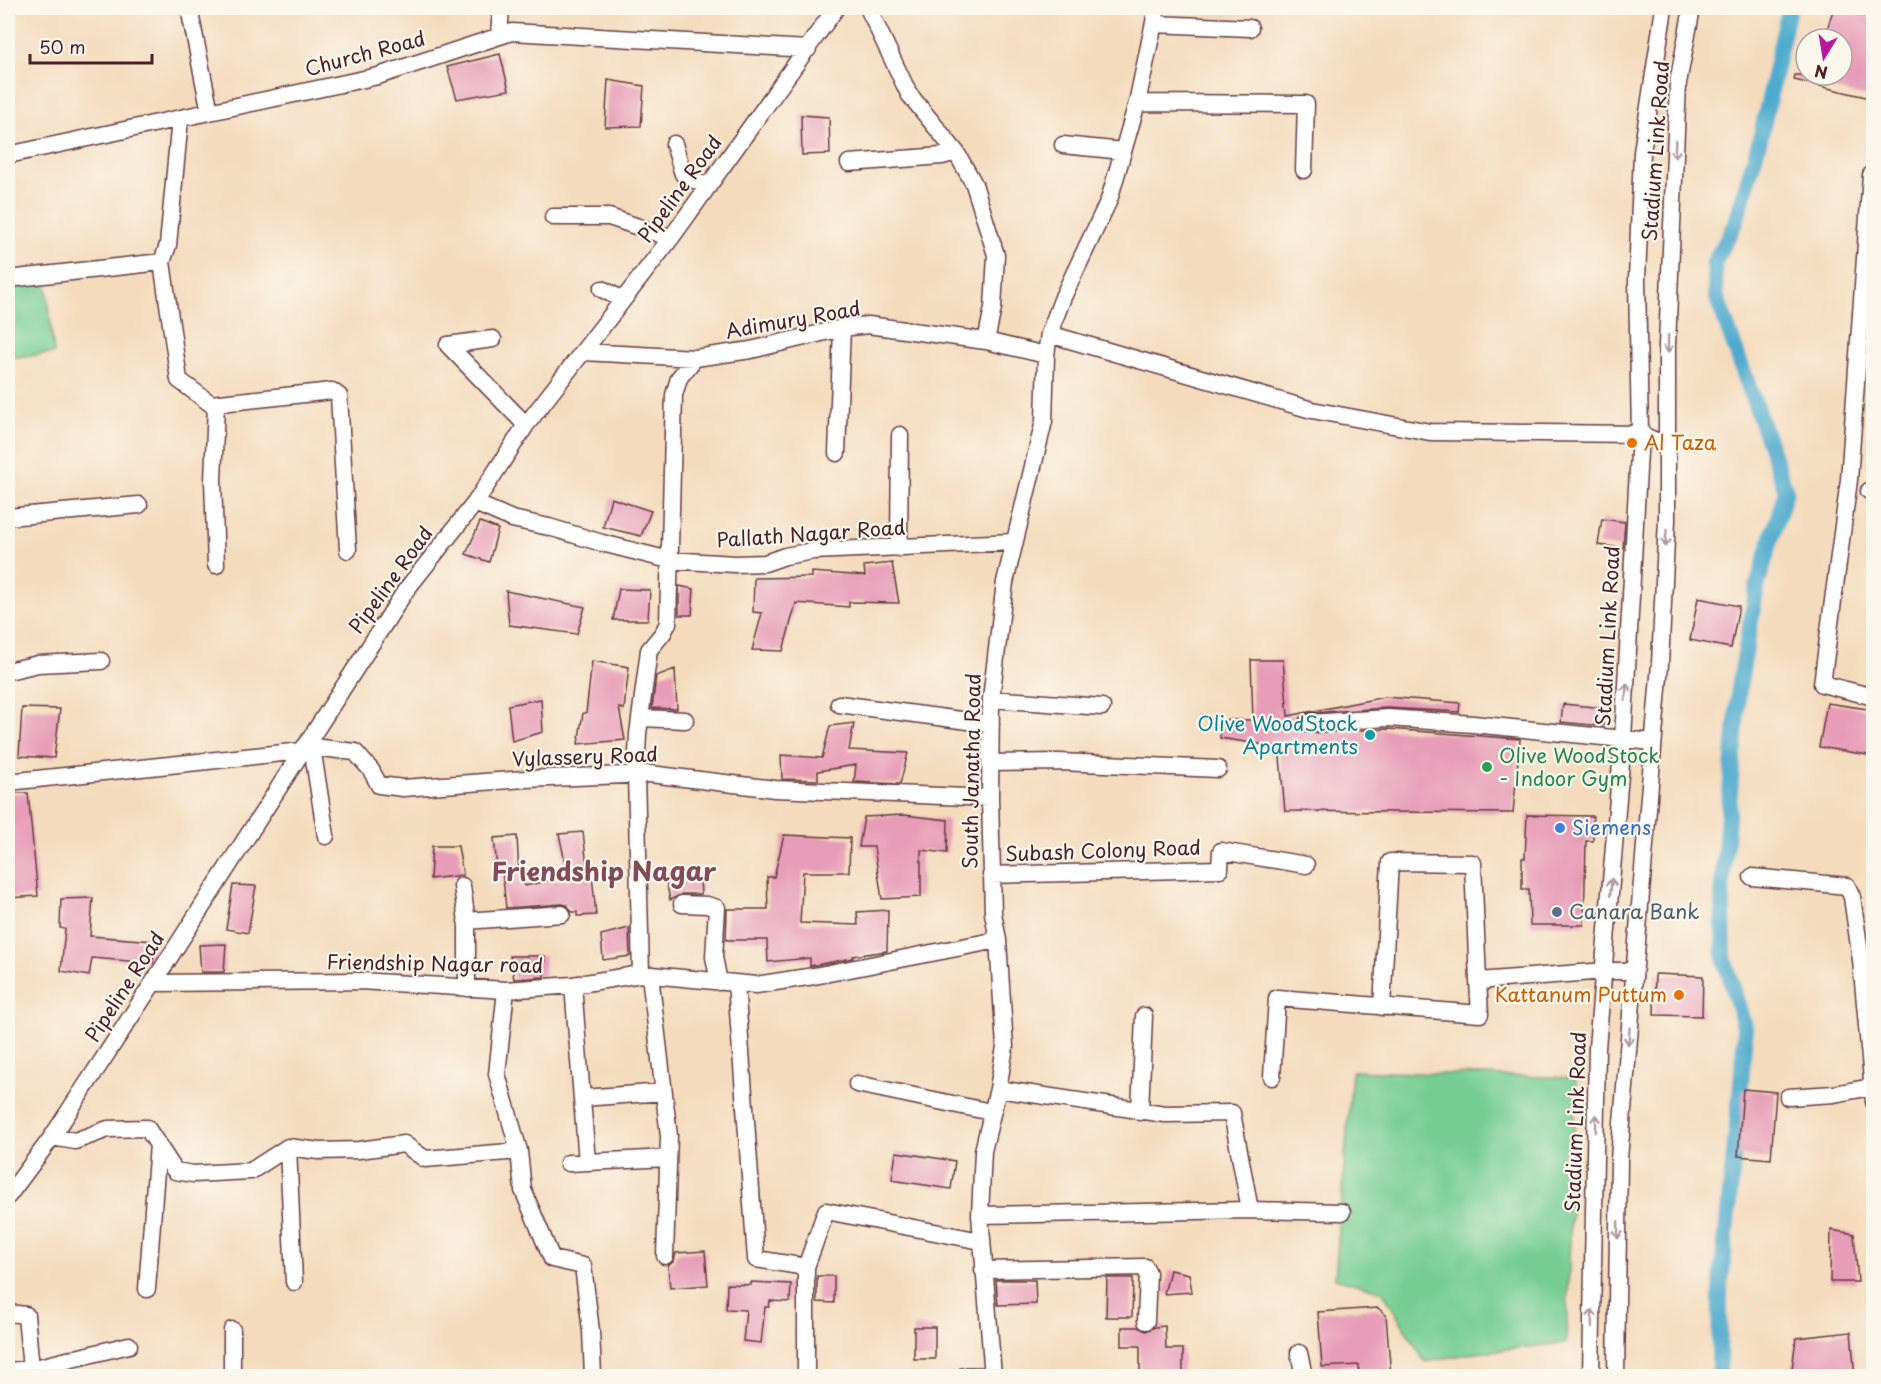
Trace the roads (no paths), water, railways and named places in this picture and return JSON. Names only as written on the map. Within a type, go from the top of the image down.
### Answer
[{"type":"street","points":[[189,8],[210,112]]},
{"type":"street","points":[[499,36],[501,8]]},
{"type":"street","name":"Pipeline Road","points":[[8,1196],[52,1137],[306,748],[406,590],[475,503],[526,424],[671,238],[836,8]]},
{"type":"street","points":[[868,8],[909,94],[956,152],[974,184],[996,255],[993,308],[986,340]]},
{"type":"street","name":"Stadium Link Road","points":[[1591,1377],[1598,1048],[1623,739],[1640,434],[1637,280],[1642,152],[1654,64],[1665,8]]},
{"type":"street","name":"Stadium Link Road","points":[[1616,1377],[1619,1159],[1660,664],[1668,446],[1667,345],[1678,83],[1692,8]]},
{"type":"street","points":[[1156,16],[1250,28]]},
{"type":"street","name":"South Janatha Road","points":[[992,1375],[980,1215],[983,1151],[998,1089],[1005,1047],[998,940],[993,913],[990,763],[991,699],[1005,582],[1044,421],[1049,334],[1063,297],[1108,200],[1137,103],[1156,16]]},
{"type":"street","name":"Church Road","points":[[8,155],[378,76],[513,32],[808,49]]},
{"type":"street","points":[[1137,103],[1306,104],[1304,170]]},
{"type":"street","points":[[180,119],[168,245],[162,262],[179,380],[211,404],[332,391],[339,396],[348,550]]},
{"type":"street","points":[[674,144],[682,174],[708,187]]},
{"type":"street","points":[[1063,145],[1123,151]]},
{"type":"street","points":[[849,164],[942,156],[956,152]]},
{"type":"street","points":[[1871,175],[1849,480],[1822,684],[1874,697]]},
{"type":"street","points":[[553,217],[609,217],[671,238]]},
{"type":"street","points":[[8,279],[162,262]]},
{"type":"street","points":[[602,289],[623,300]]},
{"type":"street","name":"Adimury Road","points":[[583,352],[695,358],[751,350],[842,328],[868,326],[986,340],[1046,355]]},
{"type":"street","points":[[837,453],[842,328]]},
{"type":"street","points":[[1049,334],[1312,410],[1431,432],[1640,434],[1668,446]]},
{"type":"street","points":[[493,339],[448,345],[526,424]]},
{"type":"street","points":[[665,1256],[669,1136],[646,975],[636,774],[640,718],[649,650],[668,623],[674,395],[679,378],[695,358]]},
{"type":"street","points":[[216,404],[213,481],[216,565]]},
{"type":"street","points":[[899,548],[900,435]]},
{"type":"street","name":"Pallath Nagar Road","points":[[475,503],[512,519],[669,560],[765,563],[785,556],[813,551],[1014,542]]},
{"type":"street","points":[[8,517],[139,505]]},
{"type":"street","points":[[8,671],[38,664],[101,661]]},
{"type":"street","points":[[991,699],[1102,707]]},
{"type":"street","points":[[839,704],[991,724]]},
{"type":"street","points":[[640,718],[685,720]]},
{"type":"street","points":[[1309,723],[1388,718],[1653,742]]},
{"type":"street","points":[[306,748],[326,836]]},
{"type":"street","name":"Vylassery Road","points":[[8,782],[306,748],[355,752],[371,770],[379,785],[403,788],[525,779],[650,774],[775,789],[990,798]]},
{"type":"street","points":[[990,763],[1060,762],[1218,770]]},
{"type":"street","name":"Subash Colony Road","points":[[991,875],[1220,869],[1221,851],[1306,865]]},
{"type":"street","points":[[1272,1077],[1277,998],[1382,1007],[1480,1014],[1473,863],[1390,862],[1382,1007]]},
{"type":"street","points":[[1752,877],[1847,886],[1856,916],[1869,1002],[1873,1095],[1834,1094],[1788,1097]]},
{"type":"street","points":[[462,886],[466,921],[467,988]]},
{"type":"street","points":[[682,904],[717,908],[714,957],[719,982]]},
{"type":"street","points":[[466,921],[562,914]]},
{"type":"street","name":"Friendship Nagar road","points":[[153,983],[360,981],[506,990],[573,985],[646,975],[756,985],[998,940]]},
{"type":"street","points":[[1478,981],[1605,971],[1634,971]]},
{"type":"street","points":[[736,983],[756,1259],[806,1267]]},
{"type":"street","points":[[573,985],[587,1162]]},
{"type":"street","points":[[506,990],[498,1074],[519,1151],[523,1190],[552,1259],[582,1266],[591,1331],[593,1377]]},
{"type":"street","points":[[1140,1112],[1144,1016]]},
{"type":"street","points":[[857,1084],[991,1112]]},
{"type":"street","points":[[998,1089],[1140,1112],[1232,1113],[1250,1210]]},
{"type":"street","points":[[582,1098],[664,1092]]},
{"type":"street","points":[[52,1137],[75,1141],[108,1129],[147,1128],[175,1172],[193,1174],[251,1171],[288,1147],[319,1151],[359,1150],[404,1144],[425,1159],[519,1151]]},
{"type":"street","points":[[147,1289],[158,1144]]},
{"type":"street","points":[[288,1147],[294,1282]]},
{"type":"street","points":[[568,1163],[668,1158]]},
{"type":"street","points":[[980,1215],[1250,1210],[1342,1212]]},
{"type":"street","points":[[806,1377],[806,1267],[826,1211],[981,1241]]},
{"type":"street","points":[[983,1270],[1145,1267],[1148,1273],[1146,1321]]},
{"type":"street","points":[[8,1313],[26,1315],[31,1369]]},
{"type":"street","points":[[232,1330],[232,1377]]},
{"type":"street","points":[[8,1371],[31,1369],[129,1345]]},
{"type":"street","points":[[1299,1353],[1304,1377]]},
{"type":"street","points":[[963,1377],[992,1375]]},
{"type":"waterway","points":[[1719,1376],[1720,1292],[1745,1029],[1724,957],[1722,887],[1739,687],[1757,586],[1786,491],[1716,295],[1714,263],[1736,222],[1761,135],[1789,8]]},
{"type":"place","name":"Al Taza","points":[[1632,443]]},
{"type":"place","name":"Olive WoodStock Apartments","points":[[1370,735]]},
{"type":"place","name":"Olive WoodStock - Indoor Gym","points":[[1487,767]]},
{"type":"place","name":"Siemens","points":[[1560,828]]},
{"type":"place","name":"Canara Bank","points":[[1557,912]]},
{"type":"place","name":"Kattanum Puttum","points":[[1679,995]]},
{"type":"district","name":"Friendship Nagar","points":[[604,872]]}]
